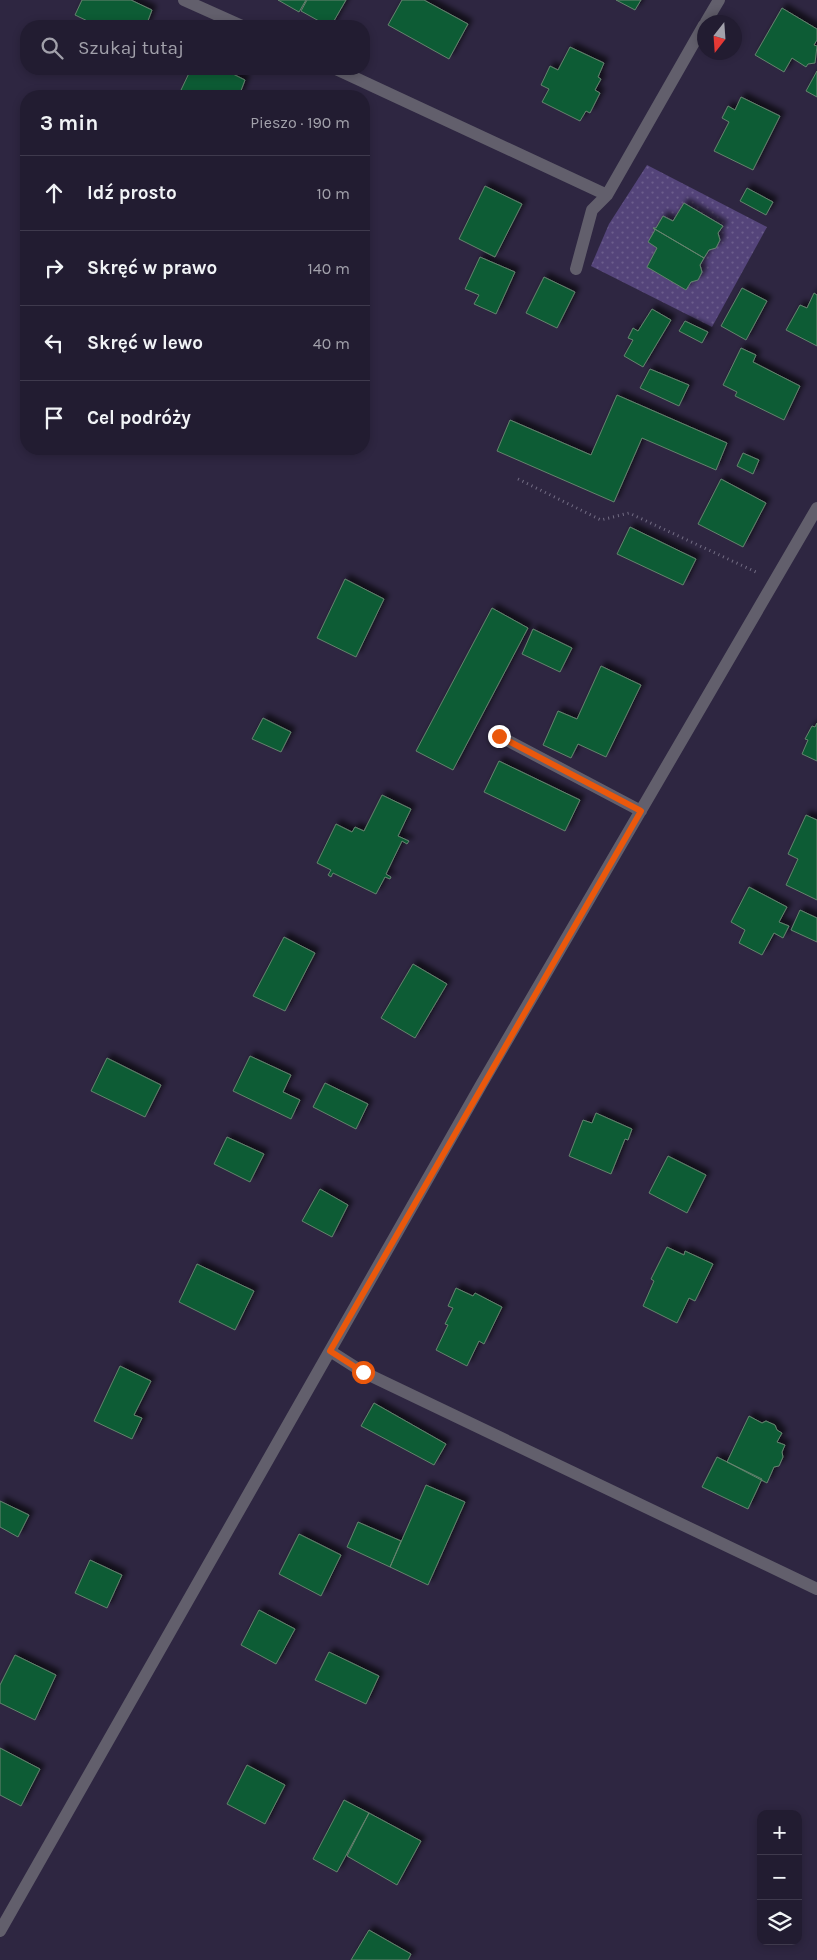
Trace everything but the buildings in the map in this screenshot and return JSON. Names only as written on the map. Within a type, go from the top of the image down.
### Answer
[{"type":"street","points":[[184,0],[229,20]]},
{"type":"street","points":[[710,15],[719,0]]},
{"type":"street","points":[[576,269],[592,210],[608,195],[697,38]]},
{"type":"street","points":[[349,75],[608,195]]},
{"type":"street","points":[[0,1931],[330,1351],[641,811],[775,581],[813,524],[817,508]]},
{"type":"street","points":[[499,736],[641,811]]},
{"type":"street","points":[[330,1351],[363,1372],[817,1589]]},
{"type":"path","points":[[518,479],[602,520],[629,512],[775,581]]},
{"type":"shaded area","points":[[647,165],[767,227],[712,327],[591,266],[609,224]]},
{"type":"route","points":[[363,1372],[330,1351],[588,899],[641,811],[499,736]]}]
